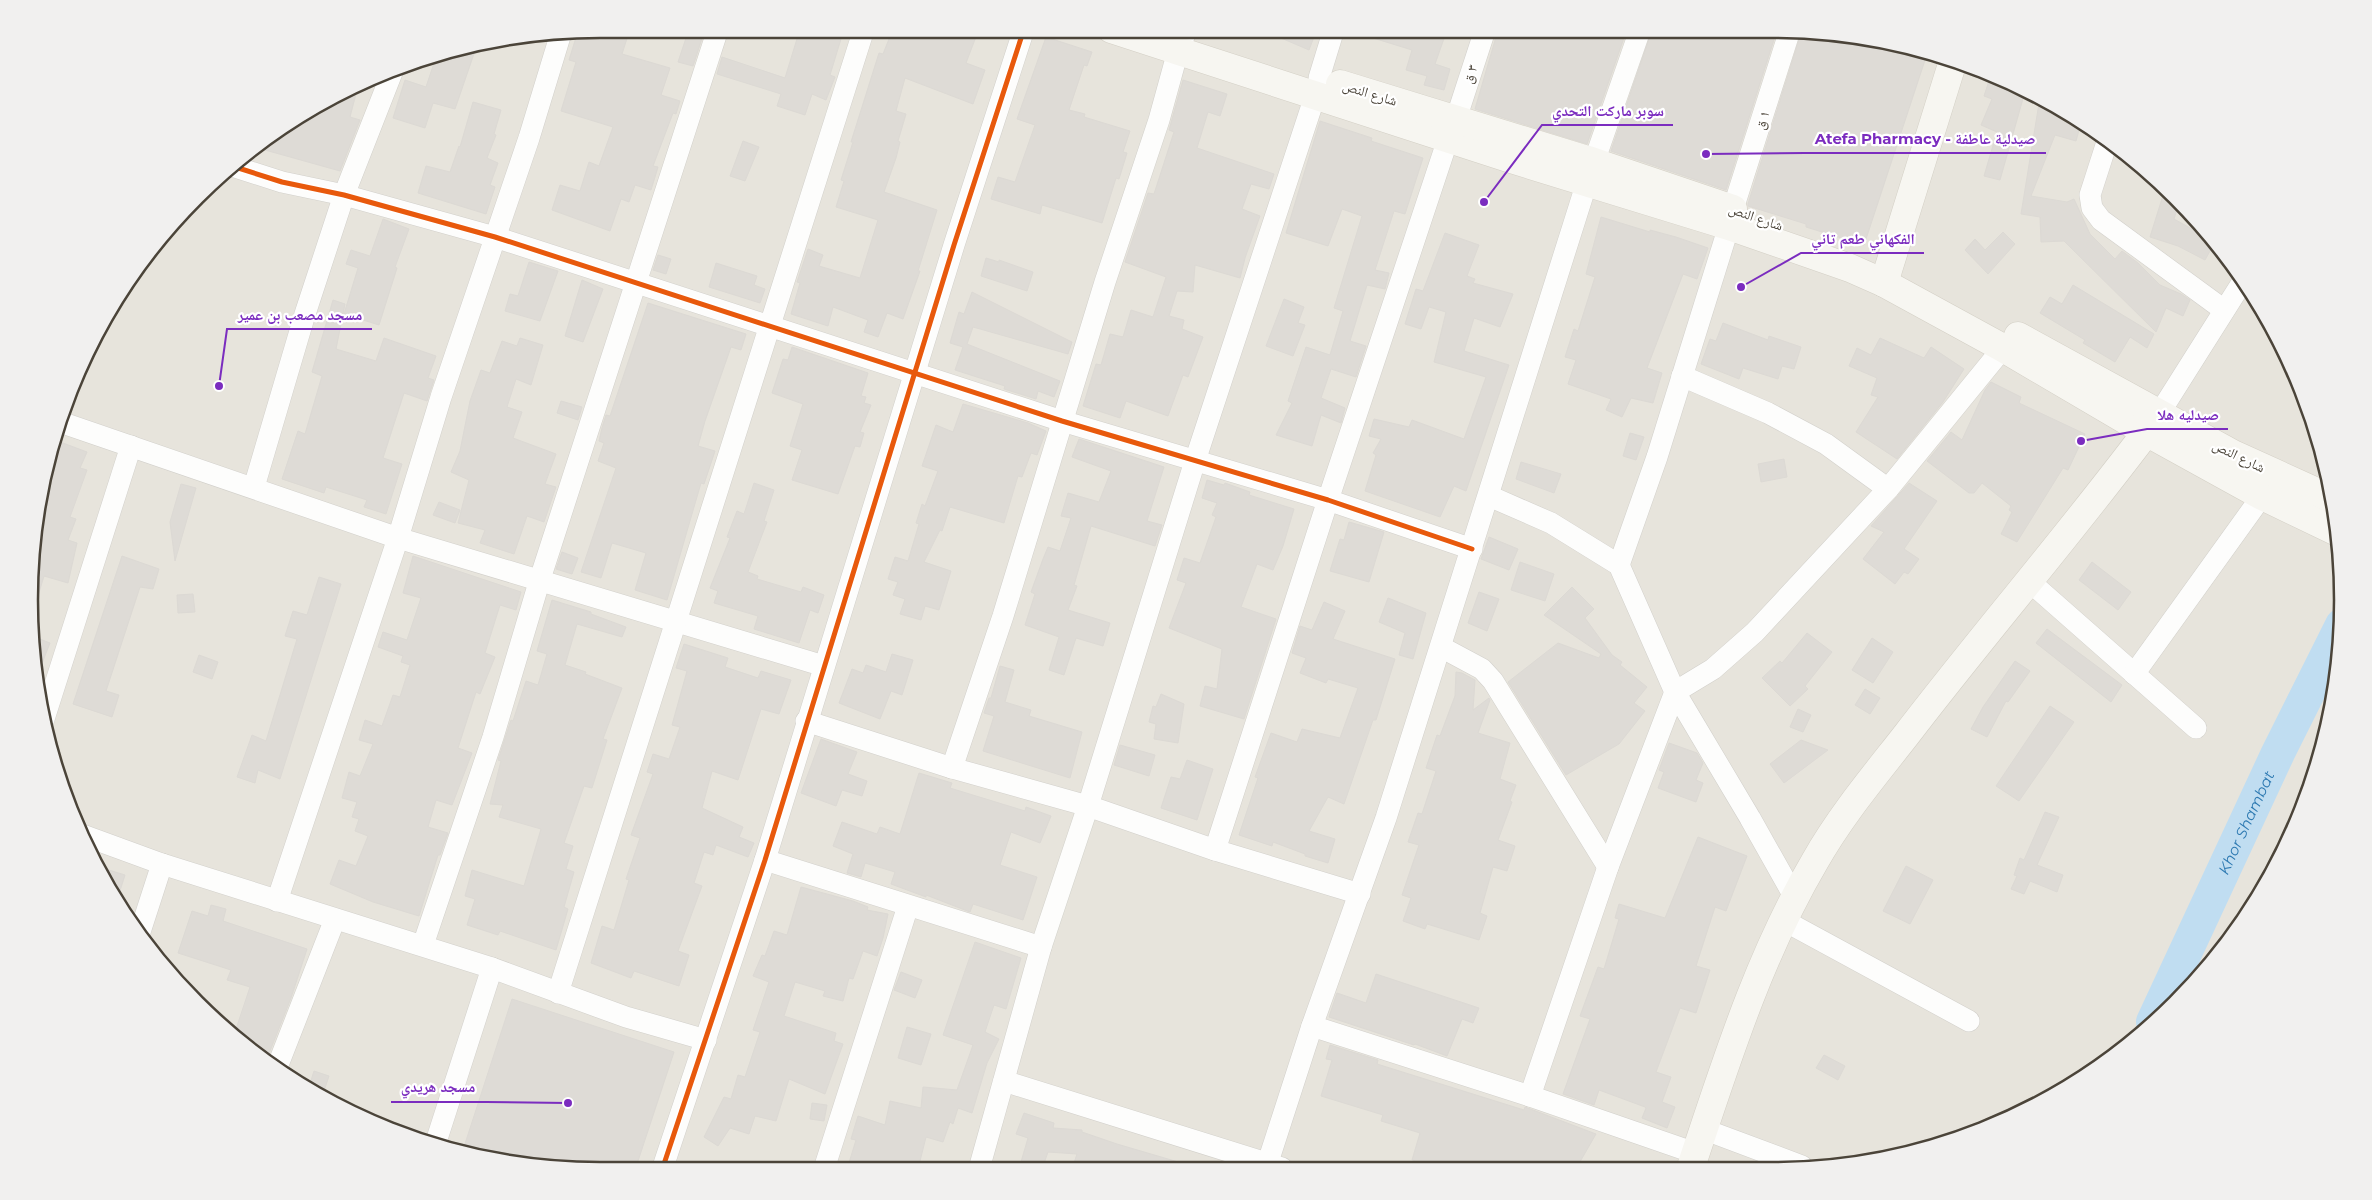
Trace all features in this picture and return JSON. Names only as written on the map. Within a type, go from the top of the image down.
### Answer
[{"type":"main road","name":"شارع النص","points":[[1186,38],[1317,87],[1731,218],[1850,268],[1887,275],[2003,348],[2153,423],[2232,454],[2325,496]]},
{"type":"main road","points":[[1887,275],[1951,67]]},
{"type":"main road","name":"شارع النص","points":[[1731,218],[1816,238],[1887,275],[2153,423],[2262,496],[2330,529]]},
{"type":"main road","points":[[1696,1150],[1763,961],[1789,909],[1839,823],[1952,675],[2029,581],[2153,423]]},
{"type":"street","points":[[423,945],[493,737],[540,579],[715,38]]},
{"type":"street","points":[[558,993],[861,38]]},
{"type":"street","points":[[665,1162],[765,860],[806,721],[916,374],[954,245],[1021,38]]},
{"type":"street","points":[[952,768],[1003,616],[1105,282],[1159,120],[1180,38]]},
{"type":"street","points":[[980,1162],[1041,947],[1088,806],[1195,461],[1332,38]]},
{"type":"street","name":"٣ ق","points":[[1215,850],[1328,500],[1482,38]]},
{"type":"street","points":[[1276,1162],[1312,1026],[1360,894],[1441,647],[1590,172],[1637,38]]},
{"type":"street","name":"١ ق","points":[[1619,565],[1657,456],[1787,38]]},
{"type":"street","points":[[277,901],[398,538],[441,397],[559,39]]},
{"type":"street","points":[[254,487],[305,314],[344,195],[389,79]]},
{"type":"street","points":[[2105,147],[2090,195],[2092,208],[2101,220],[2224,310]]},
{"type":"street","points":[[240,168],[282,182],[344,195],[495,237],[1062,421],[1328,500],[1472,549]]},
{"type":"street","points":[[2153,423],[2240,286]]},
{"type":"street","points":[[1530,1096],[1608,868],[1675,692],[1713,669],[1755,632],[1888,489],[2003,348]]},
{"type":"street","points":[[1682,376],[1768,413],[1826,444],[1888,489]]},
{"type":"street","points":[[66,424],[398,538],[540,579],[675,622],[824,666]]},
{"type":"street","points":[[48,708],[132,446]]},
{"type":"street","points":[[1488,496],[1551,523],[1619,565],[1675,692],[1750,818],[1789,909],[1969,1021]]},
{"type":"street","points":[[2134,674],[2262,496]]},
{"type":"street","points":[[2029,581],[2196,728]]},
{"type":"street","points":[[1441,647],[1482,669],[1493,682],[1608,868]]},
{"type":"street","points":[[806,721],[952,768],[1088,806],[1215,850],[1360,894]]},
{"type":"street","points":[[91,838],[162,864],[492,968],[626,1017],[706,1040]]},
{"type":"street","points":[[765,860],[1041,947]]},
{"type":"street","points":[[142,926],[162,864]]},
{"type":"street","points":[[826,1162],[908,906]]},
{"type":"street","points":[[279,1062],[335,919]]},
{"type":"street","points":[[437,1138],[492,968]]},
{"type":"street","points":[[1312,1026],[1696,1150],[1775,1162]]},
{"type":"street","points":[[1004,1081],[1265,1162]]},
{"type":"shaded area","points":[[563,39],[1809,39],[1882,48],[1953,67],[1987,80],[2021,96],[2085,132],[2143,177],[2170,202],[2195,229],[2240,287],[2276,351],[2292,385],[2305,419],[2324,490],[2330,527],[2334,600],[2330,673],[2324,710],[2305,781],[2292,815],[2259,881],[2240,913],[2218,942],[2170,998],[2114,1046],[2085,1068],[2053,1087],[1987,1120],[1953,1133],[1918,1143],[1882,1152],[1845,1158],[1772,1162],[600,1162],[527,1158],[490,1152],[419,1133],[385,1120],[351,1104],[287,1068],[229,1023],[177,971],[132,913],[113,881],[80,815],[67,781],[48,710],[42,673],[38,600],[42,527],[48,490],[67,419],[80,385],[113,319],[132,287],[177,229],[229,177],[287,132],[351,96],[385,80],[419,67],[490,48]]},
{"type":"building","points":[[627,38],[622,54],[670,68],[661,95],[680,101],[676,114],[673,113],[653,166],[658,167],[651,190],[635,185],[629,202],[621,199],[610,231],[552,210],[560,185],[580,191],[589,162],[599,166],[613,127],[561,111],[576,62],[569,60],[576,39]]},
{"type":"building","points":[[686,38],[702,38],[693,66],[678,62]]},
{"type":"building","points":[[797,38],[841,38],[830,75],[835,77],[826,100],[812,94],[805,115],[777,106],[781,94],[717,74],[722,57],[785,78]]},
{"type":"building","points":[[889,38],[975,38],[966,63],[985,70],[973,104],[905,78],[896,111],[906,114],[898,141],[900,142],[896,158],[884,192],[937,210],[918,271],[920,271],[903,319],[887,313],[878,337],[864,332],[868,320],[833,307],[828,326],[791,314],[800,283],[797,282],[808,249],[823,255],[819,266],[860,278],[878,220],[836,207],[844,181],[841,180],[853,142],[851,142],[879,53],[883,54]]},
{"type":"building","points":[[1046,38],[1092,52],[1087,66],[1084,65],[1069,110],[1085,114],[1084,117],[1130,131],[1123,152],[1127,153],[1119,179],[1116,178],[1102,223],[1042,205],[1040,214],[991,199],[998,177],[1015,182],[1035,125],[1017,119]]},
{"type":"building","points":[[1281,38],[1314,38],[1309,50]]},
{"type":"building","points":[[1373,38],[1444,38],[1435,64],[1450,69],[1444,90],[1424,85],[1427,76],[1406,70],[1412,50]]},
{"type":"building","points":[[1496,38],[1624,38],[1587,144],[1475,109]]},
{"type":"building","points":[[1649,38],[1774,38],[1726,190],[1611,151]]},
{"type":"building","points":[[1799,39],[1845,42],[1882,48],[1925,59],[1864,245],[1806,227],[1806,224],[1748,206]]},
{"type":"building","points":[[475,52],[455,109],[433,103],[425,128],[393,118],[405,80],[426,87],[434,63]]},
{"type":"building","points":[[1183,80],[1227,94],[1220,116],[1208,112],[1197,148],[1274,174],[1269,189],[1251,184],[1242,209],[1260,216],[1240,278],[1195,265],[1193,292],[1177,291],[1169,316],[1184,320],[1182,329],[1203,337],[1188,377],[1183,375],[1168,416],[1126,401],[1120,418],[1083,406],[1096,364],[1101,365],[1110,334],[1123,337],[1131,310],[1153,317],[1166,277],[1125,262],[1148,193],[1154,194],[1174,132],[1169,130]]},
{"type":"building","points":[[1989,81],[2023,97],[2000,180],[1984,176],[1997,132],[1981,125],[1992,99],[1984,96]]},
{"type":"building","points":[[356,94],[350,117],[360,120],[340,171],[265,150],[287,132]]},
{"type":"building","points":[[473,102],[501,110],[494,134],[496,135],[487,158],[498,163],[490,185],[495,187],[486,214],[418,193],[426,166],[450,172],[460,147]]},
{"type":"building","points":[[2039,105],[2079,129],[2076,141],[2055,135],[2031,196],[2067,202],[2074,199],[2090,234],[2115,259],[2122,251],[2138,263],[2160,285],[2190,300],[2183,316],[2166,308],[2156,332],[2064,241],[2041,242],[2040,217],[2021,214]]},
{"type":"building","points":[[1320,121],[1372,138],[1371,141],[1423,158],[1405,214],[1394,211],[1375,270],[1389,273],[1385,289],[1367,285],[1350,341],[1366,346],[1356,377],[1331,369],[1321,398],[1345,408],[1341,423],[1321,415],[1312,446],[1276,435],[1292,403],[1288,401],[1306,347],[1330,355],[1343,311],[1334,308],[1362,216],[1342,209],[1328,246],[1286,233]]},
{"type":"building","points":[[743,141],[759,147],[745,181],[730,176]]},
{"type":"building","points":[[2163,195],[2177,210],[2174,219],[2198,232],[2211,249],[2205,260],[2178,246],[2150,237]]},
{"type":"building","points":[[1601,217],[1650,232],[1650,230],[1676,237],[1708,248],[1697,279],[1683,274],[1647,368],[1662,373],[1653,403],[1631,398],[1622,417],[1606,410],[1611,399],[1568,384],[1576,360],[1565,357],[1574,329],[1578,331],[1595,277],[1586,274]]},
{"type":"building","points":[[383,219],[409,229],[395,267],[397,268],[379,325],[344,314],[358,268],[346,264],[351,250],[370,256]]},
{"type":"building","points":[[2003,232],[2015,244],[1988,274],[1965,250],[1975,239],[1985,250]]},
{"type":"building","points":[[1445,233],[1479,245],[1467,276],[1475,279],[1473,283],[1513,294],[1500,327],[1474,318],[1464,351],[1509,365],[1466,491],[1454,486],[1440,517],[1365,491],[1376,455],[1373,453],[1381,439],[1369,436],[1374,419],[1409,427],[1412,420],[1464,439],[1486,377],[1434,362],[1446,312],[1429,307],[1421,329],[1405,324],[1416,289],[1423,291]]},
{"type":"building","points":[[658,255],[671,259],[666,274],[653,270]]},
{"type":"building","points":[[986,258],[999,262],[999,260],[1033,272],[1027,291],[981,276]]},
{"type":"building","points":[[529,262],[558,271],[540,321],[505,311],[510,294],[518,296]]},
{"type":"building","points":[[716,263],[757,276],[754,285],[765,289],[760,303],[709,287]]},
{"type":"building","points":[[582,280],[603,289],[583,342],[565,336]]},
{"type":"building","points":[[2073,285],[2154,334],[2147,348],[2130,337],[2115,362],[2083,343],[2085,340],[2040,313],[2050,297],[2062,304]]},
{"type":"building","points":[[972,292],[1072,342],[1068,354],[973,327],[967,344],[1060,381],[1054,397],[1038,391],[1036,399],[1004,389],[1005,386],[955,370],[963,347],[950,343],[959,312],[964,314]]},
{"type":"building","points":[[1284,299],[1304,307],[1298,323],[1305,325],[1293,356],[1266,346]]},
{"type":"building","points":[[333,300],[345,304],[336,349],[376,361],[384,338],[436,356],[428,378],[434,380],[427,401],[404,393],[383,458],[402,464],[386,514],[364,507],[367,500],[326,487],[324,493],[282,479],[298,431],[305,434],[322,376],[312,372]]},
{"type":"building","points":[[648,303],[746,334],[741,350],[731,347],[705,421],[698,446],[715,451],[704,484],[701,483],[667,600],[635,590],[646,553],[612,543],[601,578],[581,572],[616,468],[598,461],[604,443],[599,441],[602,428],[606,415],[610,416]]},
{"type":"building","points":[[1723,323],[1768,340],[1769,336],[1801,347],[1794,369],[1782,366],[1778,379],[1743,368],[1739,379],[1701,364],[1710,339],[1716,341]]},
{"type":"building","points":[[520,338],[543,345],[531,385],[516,379],[507,407],[522,412],[513,438],[556,454],[545,484],[556,487],[544,522],[527,516],[514,554],[480,543],[485,530],[458,523],[469,480],[451,472],[460,451],[470,401],[481,370],[490,373],[502,341],[517,346]]},
{"type":"building","points":[[1880,338],[1924,358],[1931,347],[1964,369],[1943,402],[1897,459],[1856,432],[1878,397],[1871,395],[1877,378],[1849,366],[1857,348],[1871,355]]},
{"type":"building","points":[[792,347],[868,373],[861,396],[866,397],[864,403],[871,405],[860,432],[864,433],[860,447],[855,446],[838,494],[792,480],[802,450],[790,446],[803,404],[772,393],[783,359],[788,360]]},
{"type":"building","points":[[1991,382],[2021,397],[2019,403],[2085,434],[2068,470],[2063,468],[2017,542],[2001,534],[2012,512],[2009,510],[2011,506],[1982,483],[1974,493],[1969,493],[1927,461],[1951,432],[1962,440],[1985,390]]},
{"type":"building","points":[[561,401],[582,407],[578,420],[557,413]]},
{"type":"building","points":[[963,404],[1028,423],[1046,431],[1037,455],[1031,453],[1022,477],[1018,476],[1004,523],[950,507],[942,531],[940,530],[924,562],[951,571],[939,610],[925,606],[921,620],[900,614],[905,599],[893,595],[898,582],[888,579],[895,557],[908,561],[919,524],[916,523],[922,504],[925,506],[938,471],[922,466],[936,425],[953,432]]},
{"type":"building","points":[[1630,433],[1644,437],[1636,460],[1623,456]]},
{"type":"building","points":[[1079,439],[1164,467],[1147,521],[1162,525],[1155,546],[1091,526],[1074,585],[1077,586],[1068,610],[1110,623],[1103,646],[1076,638],[1064,675],[1049,670],[1059,637],[1025,625],[1035,594],[1031,592],[1048,547],[1060,551],[1071,518],[1061,516],[1068,493],[1099,502],[1111,471],[1072,457]]},
{"type":"building","points":[[60,442],[87,452],[80,468],[87,470],[70,517],[76,519],[68,540],[77,543],[68,583],[44,576],[38,595],[42,531],[44,525],[42,524],[48,490]]},
{"type":"building","points":[[1784,459],[1787,477],[1761,482],[1758,464]]},
{"type":"building","points":[[1521,462],[1561,474],[1554,493],[1516,479]]},
{"type":"building","points":[[1207,480],[1224,485],[1225,483],[1250,492],[1249,495],[1294,509],[1283,546],[1273,570],[1257,564],[1241,607],[1276,619],[1244,719],[1200,706],[1205,686],[1217,689],[1222,649],[1169,628],[1186,583],[1177,580],[1184,558],[1200,563],[1216,517],[1212,515],[1217,503],[1202,498]]},
{"type":"building","points":[[754,483],[774,490],[764,521],[767,522],[748,572],[758,576],[757,579],[801,592],[803,587],[824,595],[818,613],[810,610],[799,643],[754,629],[758,616],[714,603],[718,591],[710,588],[730,538],[727,537],[737,511],[744,514]]},
{"type":"building","points":[[1909,483],[1937,501],[1904,549],[1919,559],[1908,574],[1904,572],[1895,584],[1863,559],[1884,532],[1871,526]]},
{"type":"building","points":[[181,484],[196,488],[175,561],[170,522]]},
{"type":"building","points":[[439,502],[460,510],[455,523],[433,515]]},
{"type":"building","points":[[1349,522],[1384,532],[1369,582],[1330,571],[1340,539],[1344,540]]},
{"type":"building","points":[[1489,537],[1518,549],[1509,570],[1481,559]]},
{"type":"building","points":[[562,552],[578,558],[572,574],[556,569]]},
{"type":"building","points":[[122,556],[159,569],[153,589],[140,587],[106,691],[119,695],[112,717],[73,704]]},
{"type":"building","points":[[413,556],[521,592],[516,610],[500,605],[485,653],[495,657],[480,694],[476,692],[458,748],[472,753],[452,805],[436,800],[428,827],[448,833],[440,855],[438,855],[419,916],[373,902],[330,884],[339,860],[356,866],[368,836],[355,831],[359,819],[352,817],[357,802],[342,798],[349,772],[360,776],[373,744],[359,740],[365,720],[382,726],[393,695],[400,697],[410,665],[401,662],[403,656],[378,647],[383,632],[407,640],[421,598],[403,593]]},
{"type":"building","points":[[1520,562],[1554,574],[1545,601],[1511,590]]},
{"type":"building","points":[[2092,562],[2131,592],[2118,610],[2079,580]]},
{"type":"building","points":[[319,577],[341,584],[280,779],[258,770],[255,783],[237,777],[252,735],[266,741],[297,639],[285,636],[293,611],[307,615]]},
{"type":"building","points":[[1572,587],[1594,609],[1585,618],[1612,655],[1622,662],[1620,665],[1647,687],[1634,703],[1645,711],[1619,744],[1566,775],[1508,682],[1558,643],[1599,658],[1601,654],[1544,615]]},
{"type":"building","points":[[1479,592],[1499,599],[1487,631],[1468,623]]},
{"type":"building","points":[[193,594],[195,612],[178,613],[177,595]]},
{"type":"building","points":[[1388,598],[1426,613],[1413,659],[1399,655],[1405,633],[1379,622]]},
{"type":"building","points":[[552,600],[591,612],[591,614],[626,627],[622,637],[577,624],[565,665],[622,688],[603,739],[607,740],[592,788],[584,786],[564,843],[573,846],[566,869],[574,872],[564,907],[568,909],[556,950],[500,931],[498,935],[467,925],[475,899],[465,896],[472,870],[524,886],[541,829],[499,817],[503,805],[490,804],[501,761],[498,760],[526,681],[538,685],[547,654],[537,651]]},
{"type":"building","points":[[1324,602],[1345,611],[1333,639],[1395,659],[1376,720],[1373,720],[1344,804],[1328,797],[1309,831],[1335,839],[1328,863],[1305,856],[1305,854],[1273,842],[1272,846],[1239,835],[1258,778],[1255,777],[1271,733],[1297,742],[1302,729],[1340,738],[1358,688],[1328,679],[1326,683],[1300,673],[1306,658],[1292,653],[1300,626],[1312,630]]},
{"type":"building","points":[[2047,629],[2122,685],[2111,702],[2036,643]]},
{"type":"building","points":[[1807,633],[1832,652],[1805,686],[1808,689],[1790,706],[1762,678],[1780,661],[1782,663]]},
{"type":"building","points":[[1872,638],[1893,652],[1873,683],[1852,670]]},
{"type":"building","points":[[39,639],[50,643],[41,665]]},
{"type":"building","points":[[684,644],[728,658],[725,667],[758,678],[761,671],[791,680],[779,714],[761,709],[738,780],[712,771],[702,808],[743,827],[739,837],[754,843],[748,857],[716,845],[713,855],[704,852],[694,883],[702,886],[678,951],[689,955],[679,986],[634,971],[631,978],[591,963],[602,926],[614,930],[629,880],[626,879],[640,838],[631,835],[653,774],[647,772],[653,754],[669,759],[680,727],[672,725],[687,671],[676,668]]},
{"type":"building","points":[[892,654],[913,660],[902,695],[891,691],[880,719],[839,703],[852,669],[863,673],[866,665],[886,672]]},
{"type":"building","points":[[199,655],[218,662],[212,679],[193,672]]},
{"type":"building","points":[[2015,661],[2030,671],[2008,702],[2006,701],[1987,737],[1971,729],[1983,707]]},
{"type":"building","points":[[1000,666],[1014,670],[1005,702],[1031,710],[1029,716],[1082,732],[1070,778],[983,751],[994,716],[984,713],[989,698],[991,698]]},
{"type":"building","points":[[1456,672],[1475,680],[1473,710],[1489,698],[1490,700],[1478,733],[1510,743],[1500,779],[1516,785],[1498,840],[1515,846],[1507,871],[1493,867],[1480,913],[1487,916],[1479,940],[1427,924],[1425,929],[1403,921],[1411,898],[1402,895],[1419,845],[1408,842],[1418,813],[1422,814],[1436,771],[1426,768],[1437,735],[1440,736],[1455,696]]},
{"type":"building","points":[[1865,689],[1880,698],[1870,714],[1855,705]]},
{"type":"building","points":[[1161,694],[1184,704],[1178,743],[1154,739],[1156,724],[1149,722],[1153,706],[1156,707]]},
{"type":"building","points":[[2050,706],[2074,722],[2019,801],[1996,786]]},
{"type":"building","points":[[1798,709],[1811,715],[1803,732],[1790,727]]},
{"type":"building","points":[[821,739],[857,752],[848,774],[867,781],[862,796],[842,790],[836,806],[801,793]]},
{"type":"building","points":[[1801,740],[1828,750],[1784,783],[1770,764]]},
{"type":"building","points":[[1669,743],[1697,753],[1703,763],[1696,780],[1703,783],[1696,802],[1658,788],[1664,772],[1659,770]]},
{"type":"building","points":[[1120,745],[1155,755],[1149,776],[1114,765]]},
{"type":"building","points":[[1187,760],[1213,769],[1197,820],[1161,808],[1171,777],[1180,779]]},
{"type":"building","points":[[919,773],[952,783],[950,788],[1025,811],[1026,807],[1051,816],[1040,843],[1011,832],[1000,865],[1037,877],[1023,920],[973,904],[970,912],[926,895],[926,897],[891,884],[895,872],[865,863],[861,877],[847,873],[853,854],[833,846],[842,822],[877,834],[880,827],[900,834]]},
{"type":"building","points":[[2045,812],[2059,817],[2037,865],[2063,875],[2057,892],[2030,881],[2024,894],[2011,889],[2017,876],[2014,875],[2020,858],[2024,860]]},
{"type":"building","points":[[1698,837],[1747,856],[1726,911],[1715,907],[1696,966],[1710,970],[1696,1013],[1680,1008],[1656,1072],[1671,1077],[1662,1102],[1675,1107],[1667,1128],[1642,1118],[1645,1107],[1599,1090],[1594,1105],[1563,1094],[1590,1019],[1580,1016],[1598,967],[1604,969],[1619,919],[1615,918],[1619,904],[1665,918]]},
{"type":"building","points":[[1906,866],[1933,880],[1910,924],[1883,911]]},
{"type":"building","points":[[107,869],[125,875],[120,892]]},
{"type":"building","points":[[801,887],[853,901],[868,907],[867,910],[888,914],[883,938],[877,956],[863,951],[853,979],[849,978],[843,1001],[823,996],[825,991],[795,982],[784,1016],[836,1033],[834,1041],[843,1044],[825,1094],[789,1079],[776,1121],[755,1116],[749,1134],[730,1128],[718,1146],[704,1137],[724,1097],[731,1099],[738,1075],[745,1077],[760,1032],[753,1030],[769,982],[753,976],[762,955],[765,956],[774,931],[787,935]]},
{"type":"building","points":[[211,905],[226,909],[223,921],[307,949],[291,998],[269,1054],[236,1029],[250,987],[227,980],[231,970],[178,953],[192,911],[208,916]]},
{"type":"building","points":[[975,942],[1021,958],[1006,1009],[994,1005],[985,1032],[999,1039],[987,1063],[972,1113],[958,1108],[953,1124],[950,1122],[943,1142],[926,1137],[920,1162],[849,1162],[856,1140],[851,1139],[858,1116],[885,1125],[890,1101],[921,1108],[923,1087],[957,1090],[973,1045],[943,1035]]},
{"type":"building","points":[[901,972],[922,980],[915,998],[894,990]]},
{"type":"building","points":[[1376,974],[1479,1008],[1473,1023],[1462,1019],[1447,1056],[1329,1017],[1337,993],[1366,1003]]},
{"type":"building","points":[[512,999],[674,1052],[638,1162],[563,1161],[527,1158],[464,1146]]},
{"type":"building","points":[[907,1027],[931,1034],[921,1065],[898,1058]]},
{"type":"building","points":[[1330,1045],[1378,1060],[1377,1064],[1524,1110],[1525,1107],[1596,1134],[1580,1162],[1414,1162],[1414,1160],[1412,1160],[1420,1133],[1381,1121],[1383,1115],[1321,1096],[1332,1060],[1326,1059]]},
{"type":"building","points":[[1824,1055],[1845,1066],[1838,1080],[1816,1068]]},
{"type":"building","points":[[314,1071],[329,1076],[324,1090],[311,1082]]},
{"type":"building","points":[[812,1103],[827,1105],[824,1121],[810,1119]]},
{"type":"building","points":[[1024,1113],[1054,1123],[1053,1128],[1082,1130],[1082,1132],[1117,1144],[1178,1162],[1074,1162],[1077,1154],[1048,1152],[1044,1162],[1021,1162],[1028,1138],[1016,1134]]},
{"type":"waterway","name":"Khor Shambat","points":[[2160,1008],[2278,753],[2332,644]]},
{"type":"cycle path","points":[[665,1162],[765,860],[954,245],[1021,38]]},
{"type":"cycle path","points":[[240,168],[282,182],[344,195],[495,237],[1062,421],[1328,500],[1472,549]]},
{"type":"place","name":"Atefa Pharmacy - صيدلية عاطفة","points":[[1706,154]]},
{"type":"place","name":"سوبر ماركت التحدي","points":[[1484,202]]},
{"type":"place","name":"الفكهاني طعم تاني","points":[[1741,287]]},
{"type":"place","name":"مسجد مصعب بن عمير","points":[[219,386]]},
{"type":"place","name":"صيدليه هلا","points":[[2081,441]]},
{"type":"place","name":"مسجد هريدي","points":[[568,1103]]}]
